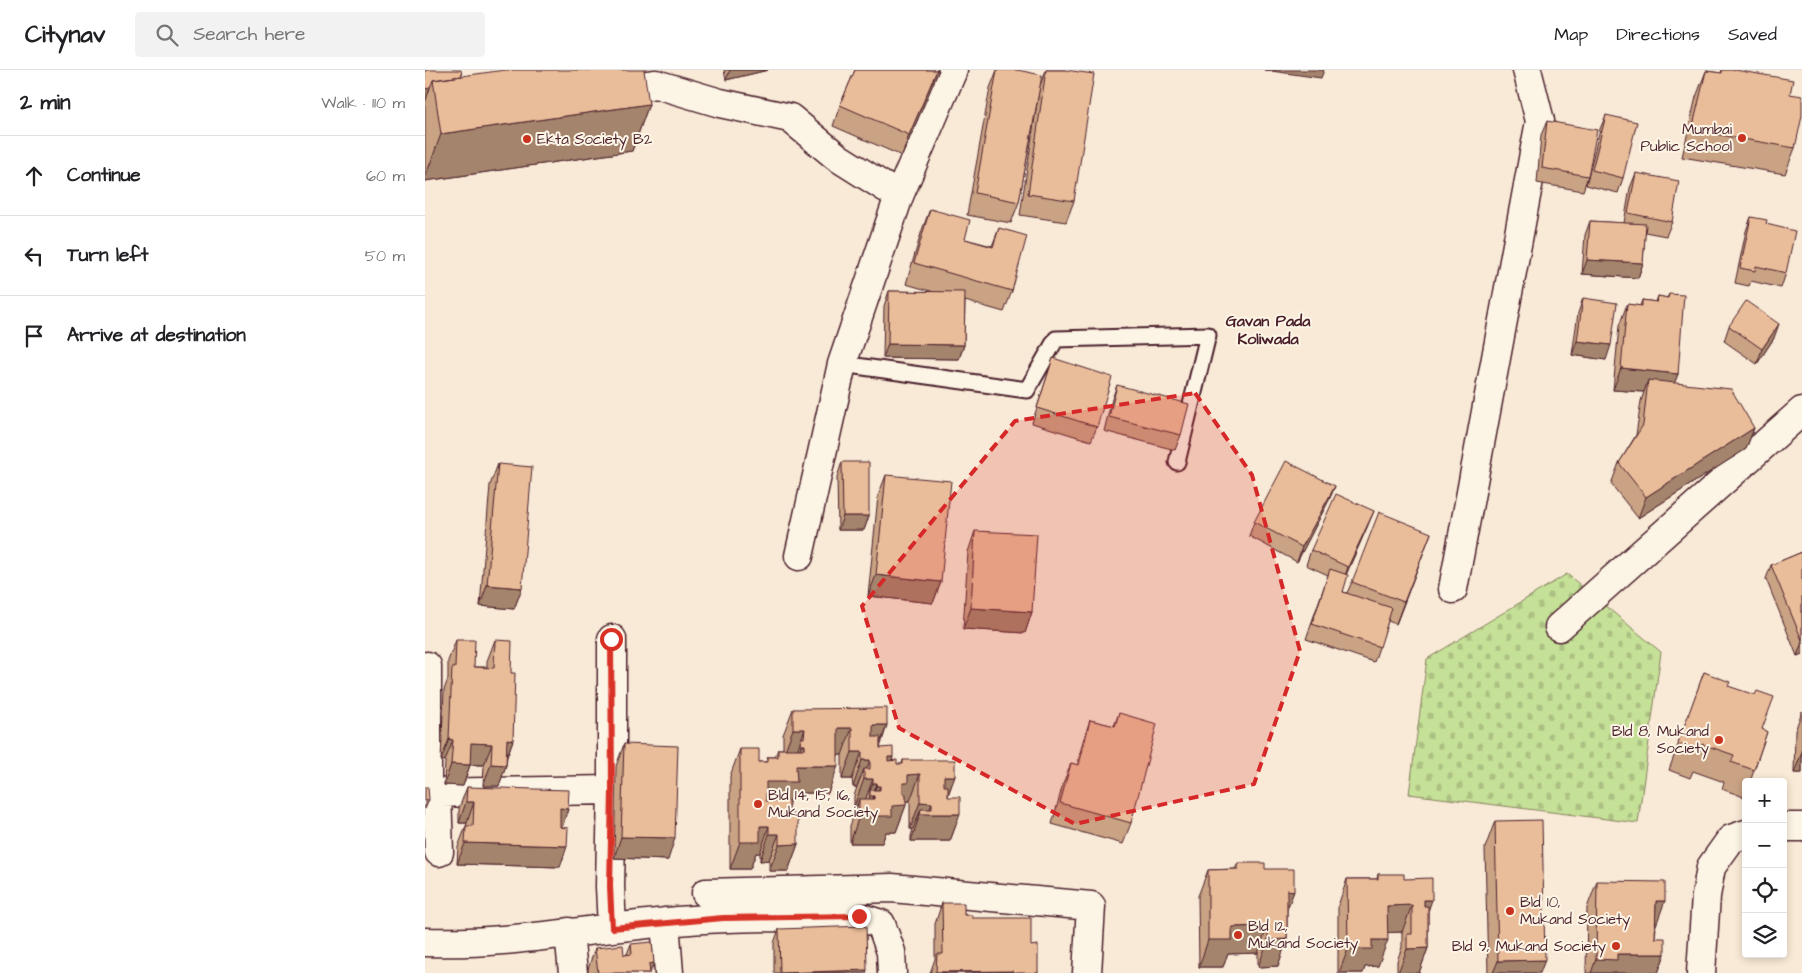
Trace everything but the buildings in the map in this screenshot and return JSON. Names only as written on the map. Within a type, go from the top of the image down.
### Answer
[{"type":"street","points":[[799,556],[842,364],[899,196],[953,70]]},
{"type":"street","points":[[1453,589],[1540,121],[1527,70]]},
{"type":"street","points":[[587,93],[656,84],[720,103],[791,118],[837,157],[899,196]]},
{"type":"street","points":[[1559,627],[1802,411]]},
{"type":"street","points":[[611,639],[612,790],[610,886],[612,928]]},
{"type":"street","points":[[427,666],[430,793],[439,852]]},
{"type":"street","points":[[430,793],[612,790]]},
{"type":"street","points":[[1787,827],[1802,827]]},
{"type":"street","points":[[1701,973],[1706,896],[1711,867],[1731,839],[1742,835]]},
{"type":"street","points":[[705,893],[892,888],[1091,906],[1087,973]]},
{"type":"street","points":[[425,942],[462,943],[665,922],[723,918],[859,916],[881,924],[891,952],[892,973]]},
{"type":"street","points":[[665,922],[669,973]]},
{"type":"street","points":[[569,932],[573,973]]},
{"type":"lane","points":[[842,364],[1027,390],[1056,339],[1208,335],[1177,462]]},
{"type":"highlighted area","points":[[1195,393],[1252,475],[1300,651],[1254,784],[1075,824],[899,728],[862,606],[1015,421]]},
{"type":"green space","points":[[1567,574],[1661,652],[1638,823],[1409,794],[1427,659]]},
{"type":"place","name":"Mumbai Public School","points":[[1742,138]]},
{"type":"place","name":"Ekta Society B2","points":[[527,139]]},
{"type":"place","name":"Bld 8, Mukand Society","points":[[1719,740]]},
{"type":"place","name":"Bld 14, 15, 16, Mukand Society","points":[[758,804]]},
{"type":"place","name":"Bld 10, Mukand Society","points":[[1510,911]]},
{"type":"place","name":"Bld 12, Mukand Society","points":[[1238,935]]},
{"type":"place","name":"Bld 9, Mukand Society","points":[[1616,946]]},
{"type":"district","name":"Gavan Pada Koliwada","points":[[1268,330]]},
{"type":"route","points":[[611,639],[612,790],[610,886],[612,928],[723,918],[859,916]]}]
